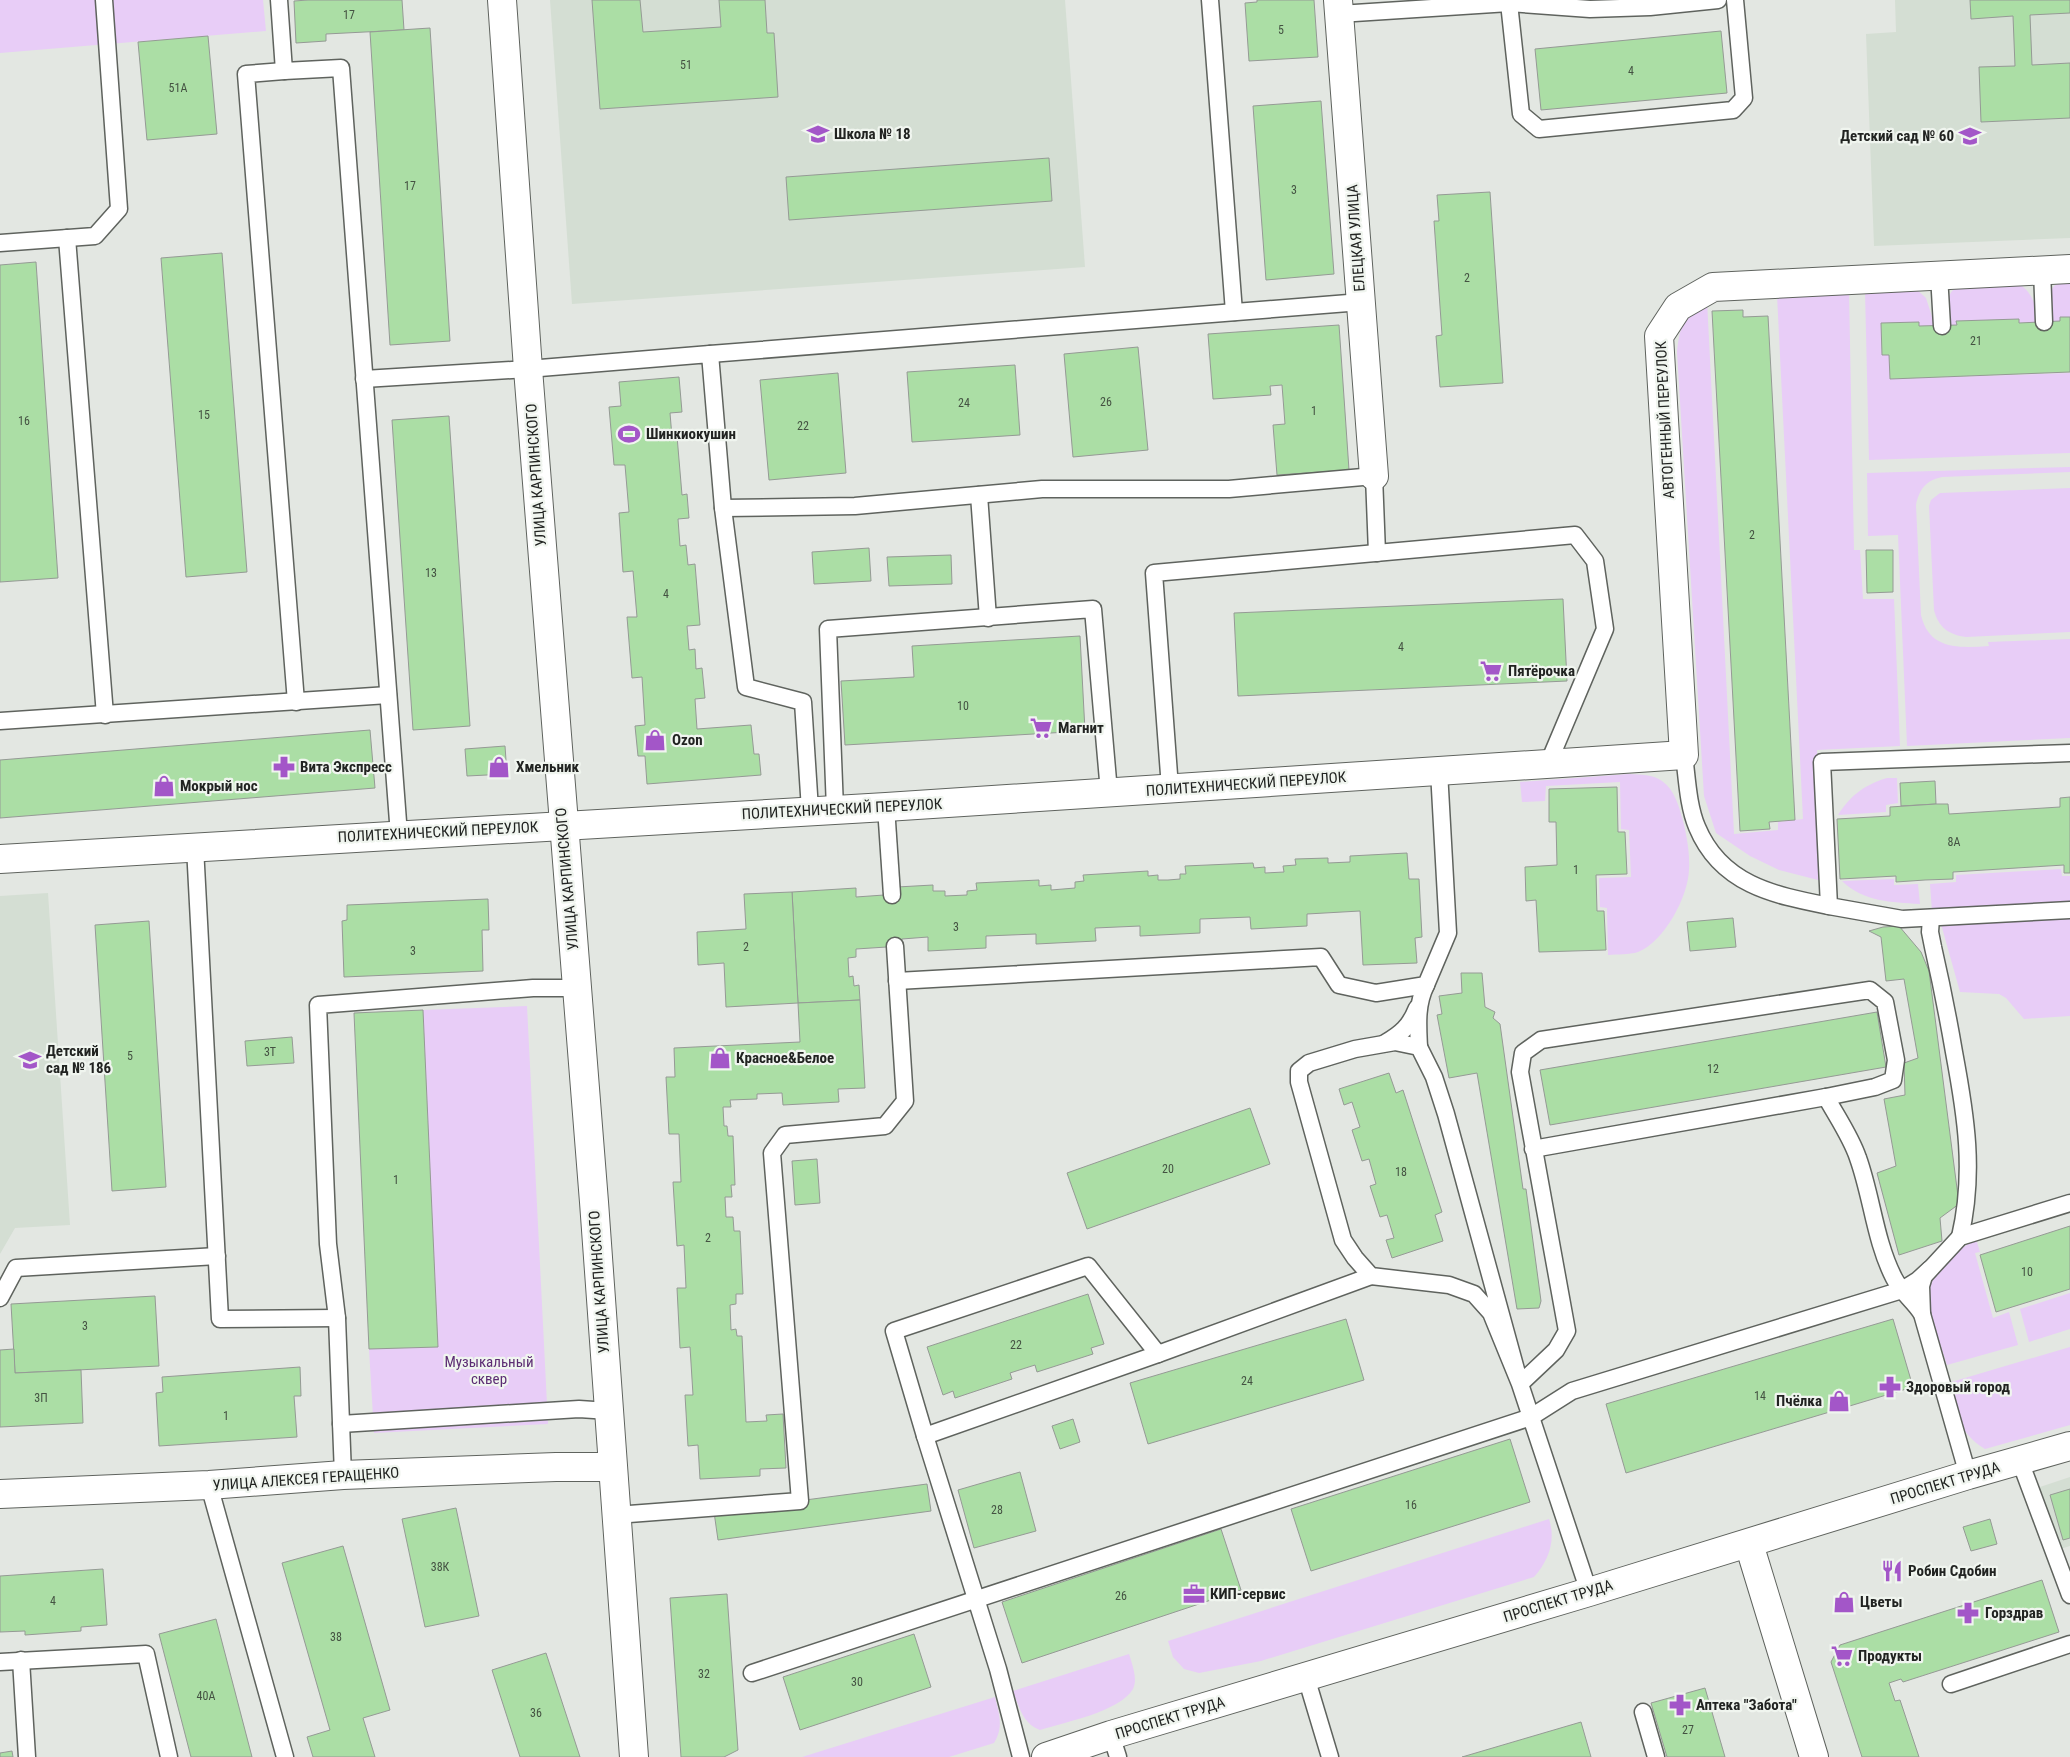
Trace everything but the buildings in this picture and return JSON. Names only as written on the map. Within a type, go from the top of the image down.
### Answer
[{"type":"street","name":"УЛИЦА КАРПИНСКОГО","points":[[502,0],[528,369],[634,1757]]},
{"type":"street","name":"ЕЛЕЦКАЯ УЛИЦА","points":[[1338,7],[1374,476]]},
{"type":"street","name":"АВТОГЕННЫЙ ПЕРЕУЛОК","points":[[1684,755],[1659,336],[1678,307],[1713,287],[2070,269]]},
{"type":"street","name":"ПОЛИТЕХНИЧЕСКИЙ ПЕРЕУЛОК","points":[[0,859],[1439,772],[1684,755]]},
{"type":"street","name":"ПРОСПЕКТ ТРУДА","points":[[1046,1757],[1115,1746],[1306,1677],[1749,1544],[1968,1475],[2070,1446]]},
{"type":"street","name":"УЛИЦА АЛЕКСЕЯ ГЕРАЩЕНКО","points":[[0,1494],[209,1485],[343,1475],[556,1467],[612,1467]]},
{"type":"street","points":[[1749,1544],[1814,1757]]},
{"type":"lane","points":[[0,243],[96,236],[119,209],[104,0]]},
{"type":"lane","points":[[279,0],[284,71]]},
{"type":"lane","points":[[1210,0],[1234,312]]},
{"type":"lane","points":[[1338,7],[1509,3],[1590,9],[1650,7],[1718,0]]},
{"type":"lane","points":[[1509,3],[1521,114],[1539,129],[1733,110],[1744,98],[1735,0]]},
{"type":"lane","points":[[296,702],[246,74],[341,68],[399,835]]},
{"type":"lane","points":[[67,238],[106,715]]},
{"type":"lane","points":[[2042,270],[2044,322]]},
{"type":"lane","points":[[1939,275],[1942,326]]},
{"type":"lane","points":[[364,379],[528,369],[1361,302]]},
{"type":"lane","points":[[710,354],[723,508],[746,687],[803,702],[823,810]]},
{"type":"lane","points":[[723,508],[855,506],[1042,489],[1229,489],[1374,476],[1377,552]]},
{"type":"lane","points":[[978,495],[988,618]]},
{"type":"lane","points":[[1170,788],[1154,572],[1576,535],[1595,561],[1605,629],[1548,764]]},
{"type":"lane","points":[[823,810],[828,629],[1092,610],[1109,792]]},
{"type":"lane","points":[[0,721],[388,695]]},
{"type":"lane","points":[[1829,906],[1822,762],[2070,753]]},
{"type":"lane","points":[[1684,755],[1697,826],[1715,859],[1740,878],[1779,896],[1902,919],[2070,910]]},
{"type":"lane","points":[[1385,1044],[1409,1026],[1448,932],[1439,772]]},
{"type":"lane","points":[[886,806],[892,895]]},
{"type":"lane","points":[[195,847],[220,1319],[337,1318]]},
{"type":"lane","points":[[1931,918],[1930,932],[1964,1105],[1968,1147],[1968,1194],[1960,1237]]},
{"type":"lane","points":[[1902,919],[1926,942],[1936,961]]},
{"type":"lane","points":[[616,1515],[800,1501],[772,1153],[785,1135],[885,1126],[905,1101],[895,946]]},
{"type":"lane","points":[[897,981],[1322,957],[1339,985],[1376,993],[1423,991]]},
{"type":"lane","points":[[343,1475],[337,1318],[328,1244],[318,1006],[533,988],[576,988]]},
{"type":"lane","points":[[1520,1384],[1556,1350],[1567,1331],[1533,1148],[1520,1072],[1523,1053],[1541,1040],[1870,990],[1885,1002],[1896,1060],[1893,1080],[1875,1087],[1826,1098],[1533,1148]]},
{"type":"lane","points":[[1423,991],[1418,1017],[1420,1047],[1434,1076],[1446,1114],[1520,1384],[1589,1592]]},
{"type":"lane","points":[[1371,1276],[1355,1258],[1343,1240],[1299,1082],[1299,1071],[1309,1063],[1355,1049],[1395,1042],[1420,1047]]},
{"type":"lane","points":[[1826,1098],[1858,1156],[1890,1270],[1902,1290],[1916,1304],[1922,1314],[1968,1475]]},
{"type":"lane","points":[[1922,1314],[1924,1276],[1960,1237],[2070,1203]]},
{"type":"lane","points":[[0,1298],[16,1268],[217,1256]]},
{"type":"lane","points":[[1022,1757],[998,1669],[894,1331],[1088,1266],[1158,1354]]},
{"type":"lane","points":[[752,1674],[1531,1417],[1572,1391],[1902,1290],[1918,1280],[1930,1269]]},
{"type":"lane","points":[[925,1436],[1371,1276],[1449,1285],[1474,1294],[1490,1313],[1520,1384]]},
{"type":"lane","points":[[341,1424],[579,1409],[609,1411]]},
{"type":"lane","points":[[2020,1461],[2070,1596]]},
{"type":"lane","points":[[209,1485],[285,1757]]},
{"type":"lane","points":[[1951,1684],[2070,1644]]},
{"type":"lane","points":[[0,1662],[146,1654],[169,1757]]},
{"type":"lane","points":[[21,1660],[27,1757]]},
{"type":"lane","points":[[1306,1677],[1330,1757]]},
{"type":"lane","points":[[1643,1712],[1656,1757]]},
{"type":"shaded area","name":"Школа № 18","points":[[550,0],[1065,0],[1085,267],[572,304]]},
{"type":"shaded area","name":"Детский сад № 60","points":[[1895,0],[2070,0],[2070,238],[1874,246],[1866,34],[1896,32]]},
{"type":"shaded area","name":"Детский сад № 186","points":[[48,893],[70,1225],[15,1228],[0,1254],[0,896]]},
{"type":"shaded area","points":[[2070,1477],[2070,1546],[2057,1550],[2034,1489]]},
{"type":"green space","points":[[0,0],[263,0],[266,31],[0,53]]},
{"type":"green space","points":[[2070,283],[2070,317],[2060,317],[2060,321],[2050,321],[2050,295],[2054,286]]},
{"type":"green space","points":[[2019,284],[2028,291],[2033,300],[2039,322],[2019,323],[2018,319],[1957,321],[1957,325],[1949,325],[1948,299],[1957,287]]},
{"type":"green space","points":[[1915,288],[1926,298],[1935,326],[1919,326],[1919,322],[1881,324],[1882,355],[1889,355],[1890,379],[2070,373],[2070,453],[1869,460],[1865,291]]},
{"type":"green space","points":[[1849,292],[1854,550],[1860,550],[1863,599],[1894,599],[1900,746],[1817,750],[1822,881],[1779,870],[1750,856],[1716,833],[1704,796],[1677,352],[1682,327],[1688,316],[1707,300],[1734,834],[1778,830],[1778,822],[1803,819],[1777,295]]},
{"type":"green space","points":[[2070,467],[2070,472],[1936,478],[1921,490],[1916,505],[1921,615],[1925,626],[1938,641],[1967,647],[1989,646],[1988,642],[2070,639],[2070,738],[1907,746],[1898,535],[1868,536],[1867,473]]},
{"type":"green space","points":[[2070,488],[2070,632],[1966,637],[1945,629],[1938,621],[1934,610],[1929,506],[1931,500],[1940,493]]},
{"type":"green space","points":[[1629,774],[1646,775],[1662,781],[1676,799],[1686,833],[1689,852],[1688,881],[1673,917],[1657,939],[1648,947],[1638,952],[1608,955],[1607,908],[1600,907],[1599,878],[1631,877],[1629,830],[1621,829],[1620,782],[1546,786],[1545,801],[1522,802],[1520,782]]},
{"type":"green space","points":[[1887,778],[1897,778],[1898,803],[1886,805],[1886,812],[1838,815],[1859,792],[1871,784]]},
{"type":"green space","points":[[2061,869],[2062,876],[2070,876],[2070,904],[1932,912],[1930,884],[1956,882],[1956,875]]},
{"type":"green space","points":[[1894,879],[1894,885],[1918,884],[1920,904],[1878,900],[1859,893],[1842,881]]},
{"type":"green space","points":[[2070,910],[2070,1016],[2024,1019],[2006,998],[1999,994],[1960,992],[1941,924]]},
{"type":"green space","name":"Музыкальный сквер","points":[[527,1006],[548,1424],[374,1433],[369,1349],[438,1346],[423,1010]]},
{"type":"green space","points":[[1976,1239],[1980,1252],[1975,1253],[1993,1318],[2009,1312],[2018,1345],[1947,1365],[1931,1313],[1930,1288],[1933,1279],[1945,1263],[1960,1249]]},
{"type":"green space","points":[[2070,1293],[2070,1329],[2029,1342],[2020,1309]]},
{"type":"green space","points":[[2070,1347],[2070,1425],[1985,1449],[1969,1436],[1959,1420],[1948,1383]]},
{"type":"green space","points":[[1549,1519],[1552,1535],[1550,1550],[1544,1564],[1534,1577],[1261,1661],[1199,1673],[1184,1669],[1173,1657],[1168,1641]]},
{"type":"green space","points":[[1129,1654],[1134,1672],[1135,1681],[1133,1689],[1116,1704],[1091,1715],[1040,1730],[1029,1724],[1022,1714],[1013,1691]]},
{"type":"green space","points":[[995,1697],[1000,1726],[994,1743],[949,1757],[802,1757]]},
{"type":"place","name":"Школа № 18","points":[[818,134]]},
{"type":"place","name":"Детский сад № 60","points":[[1970,136]]},
{"type":"place","name":"Шинкиокушин","points":[[629,434]]},
{"type":"place","name":"Пятёрочка","points":[[1491,671]]},
{"type":"place","name":"Магнит","points":[[1041,728]]},
{"type":"place","name":"Ozon","points":[[655,740]]},
{"type":"place","name":"Вита Экспресс","points":[[284,767]]},
{"type":"place","name":"Хмельник","points":[[499,767]]},
{"type":"place","name":"Мокрый нос","points":[[164,786]]},
{"type":"place","name":"Красное&Белое","points":[[720,1058]]},
{"type":"place","name":"Детский сад № 186","points":[[30,1060]]},
{"type":"place","name":"Здоровый город","points":[[1890,1387]]},
{"type":"place","name":"Пчёлка","points":[[1839,1401]]},
{"type":"place","name":"Робин Сдобин","points":[[1892,1571]]},
{"type":"place","name":"КИП-сервис","points":[[1194,1594]]},
{"type":"place","name":"Цветы","points":[[1844,1602]]},
{"type":"place","name":"Горздрав","points":[[1968,1613]]},
{"type":"place","name":"Продукты","points":[[1842,1656]]},
{"type":"place","name":"Аптека \"Забота\"","points":[[1680,1705]]}]
